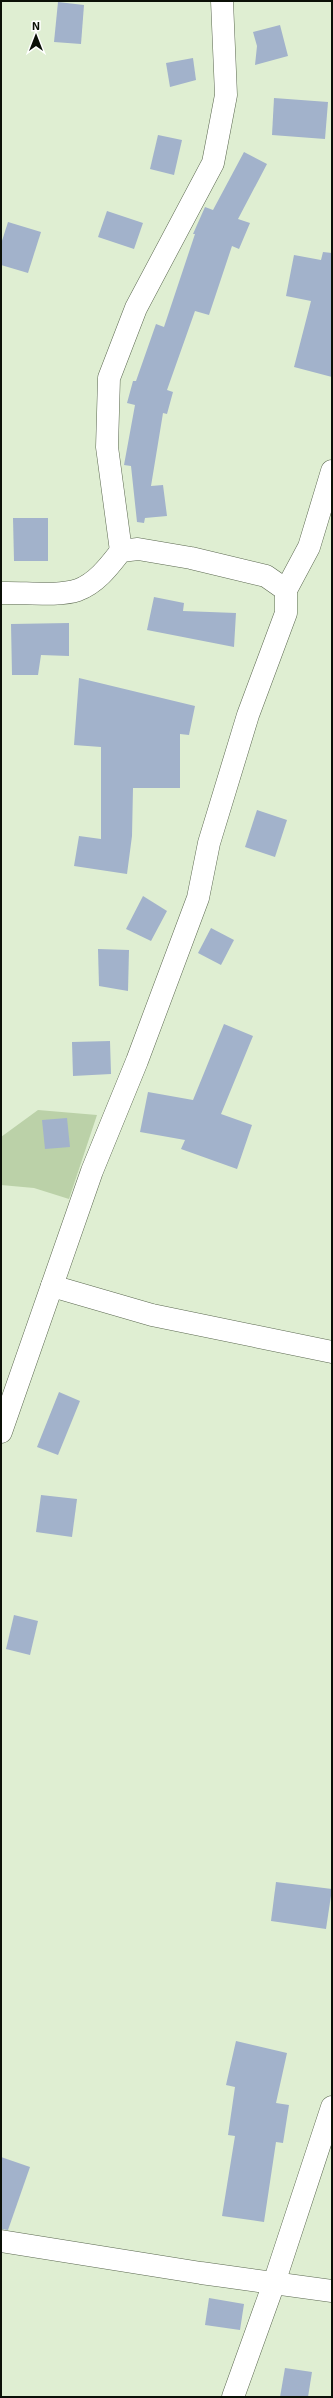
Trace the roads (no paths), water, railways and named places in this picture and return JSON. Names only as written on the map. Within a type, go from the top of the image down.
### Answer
[{"type":"street","points":[[121,551],[107,447],[109,378],[136,308],[212,163],[226,95],[222,1]]},
{"type":"street","points":[[1,1432],[92,1170],[137,1061],[198,898],[209,843],[248,715],[286,613],[286,590],[309,547],[332,471]]},
{"type":"street","points":[[1,593],[52,593],[78,590],[98,578],[121,551],[138,549],[191,558],[266,576],[286,590]]},
{"type":"street","points":[[52,1286],[152,1315],[332,1352]]},
{"type":"street","points":[[232,2397],[274,2283],[332,2107]]},
{"type":"street","points":[[1,2241],[332,2291]]}]
